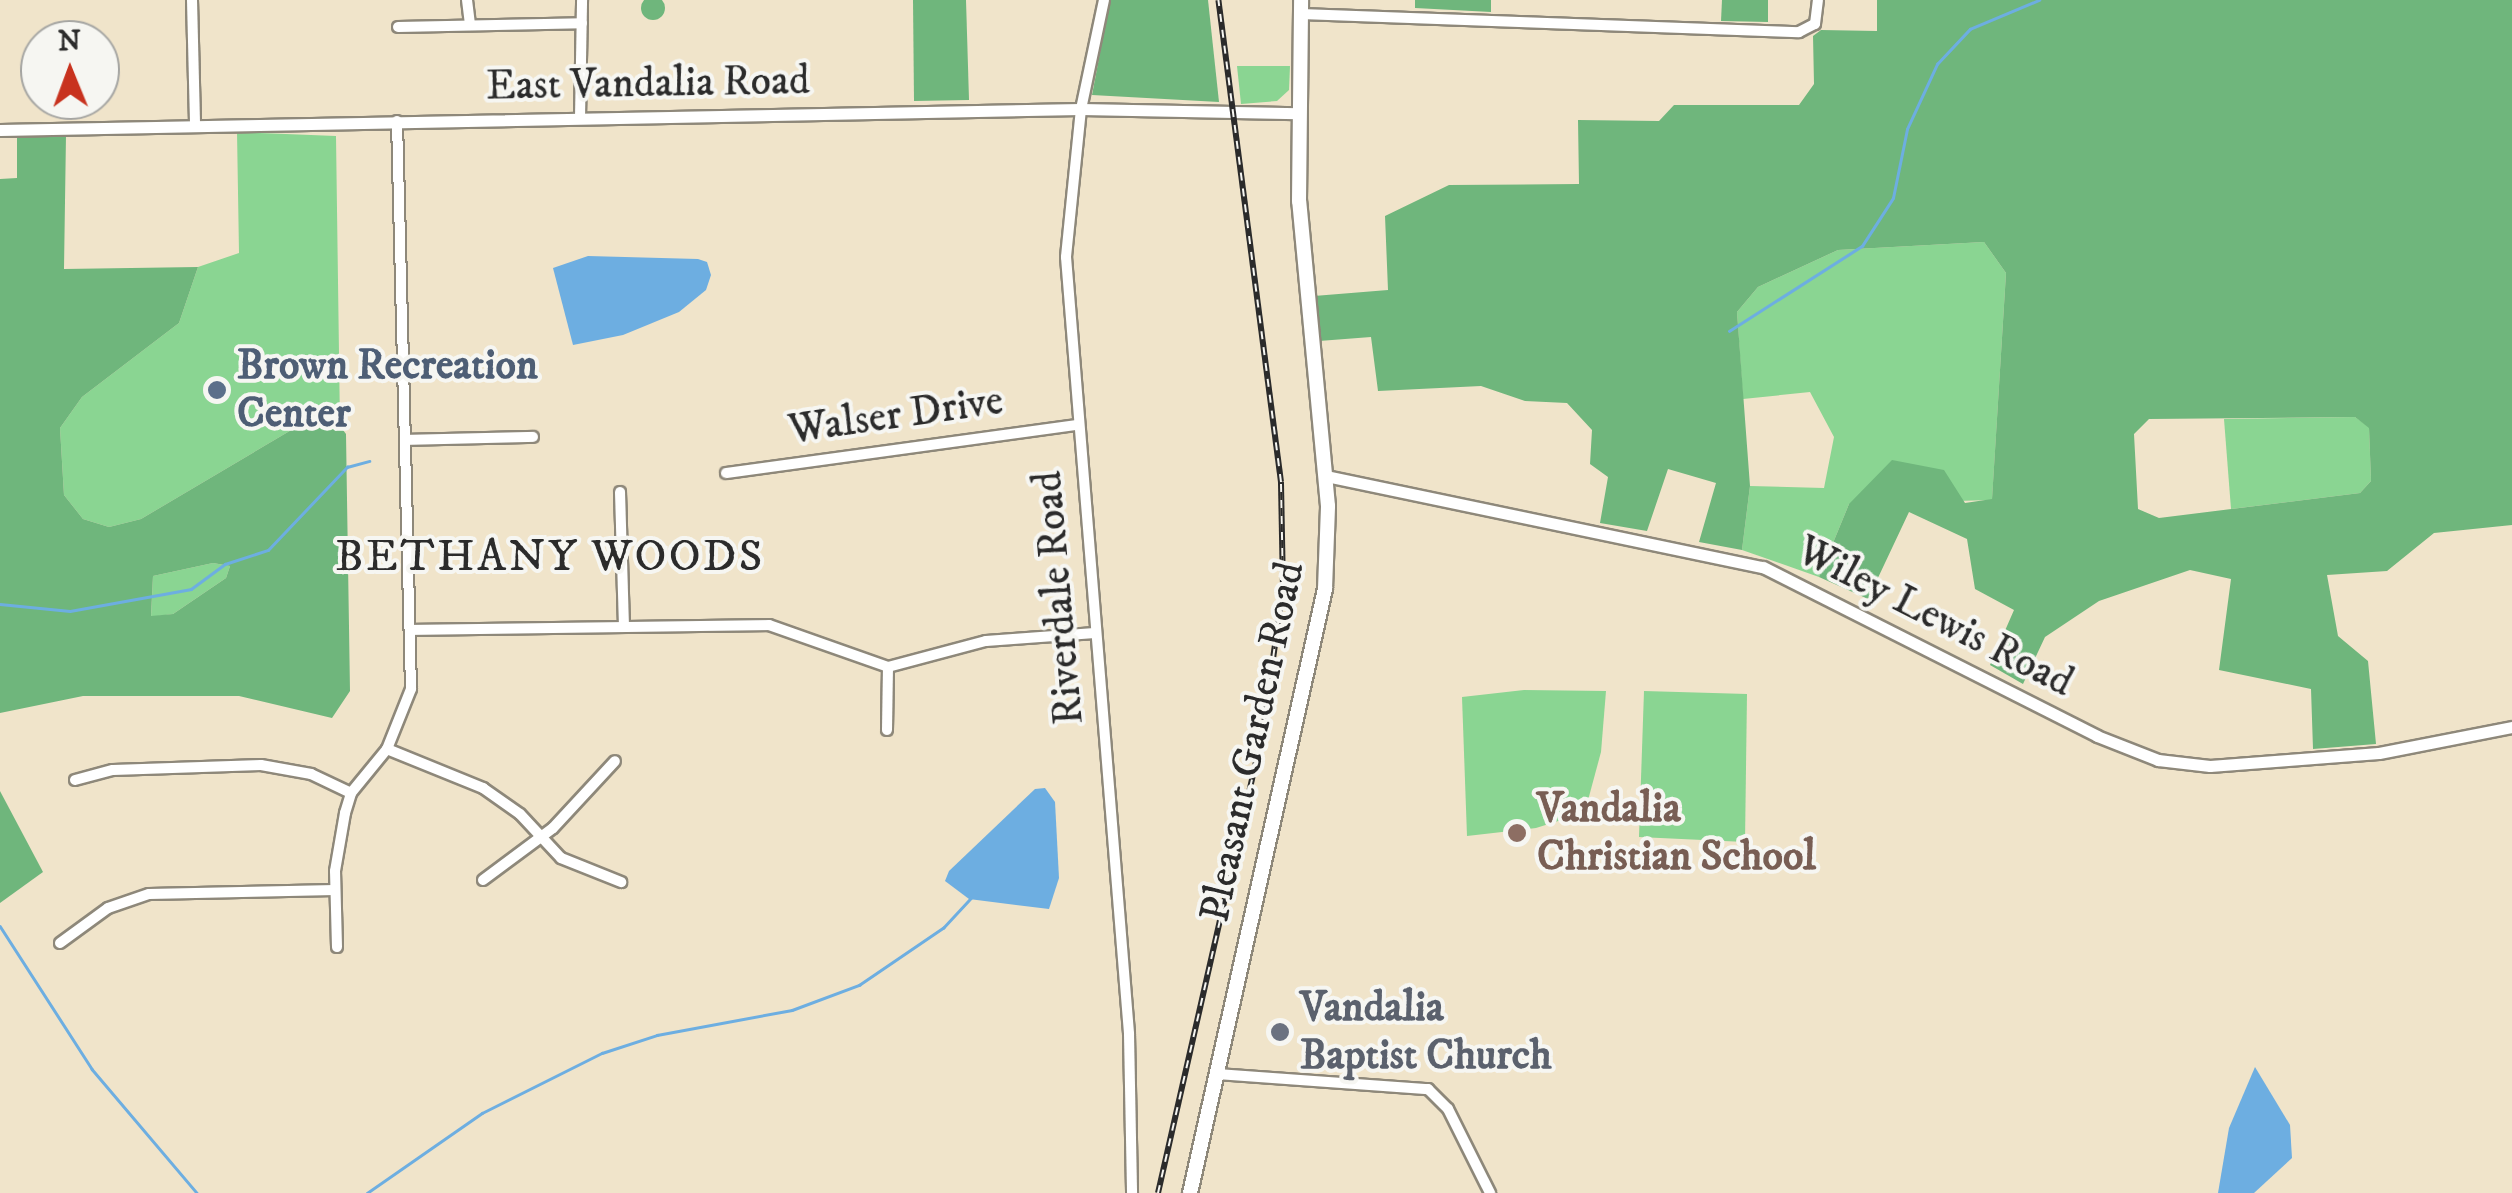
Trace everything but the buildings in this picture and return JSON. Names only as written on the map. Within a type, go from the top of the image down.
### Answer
[{"type":"main road","name":"Pleasant Garden Road","points":[[1190,1193],[1320,623],[1328,556],[1326,476],[1302,270],[1298,113],[1301,7]]},
{"type":"street","points":[[192,0],[196,124]]},
{"type":"street","points":[[467,0],[470,26]]},
{"type":"street","points":[[580,118],[582,0]]},
{"type":"street","name":"Riverdale Road","points":[[1104,0],[1081,109],[1066,256],[1076,425],[1129,1034],[1132,1193]]},
{"type":"street","points":[[1301,7],[1799,32],[1814,24],[1818,0]]},
{"type":"street","points":[[398,27],[582,23]]},
{"type":"street","name":"East Vandalia Road","points":[[0,130],[1081,109],[1298,113]]},
{"type":"street","points":[[337,947],[334,890],[351,793],[386,748],[411,689],[397,121]]},
{"type":"street","name":"Walser Drive","points":[[726,474],[1076,425]]},
{"type":"street","points":[[407,440],[534,437]]},
{"type":"street","name":"Wiley Lewis Road","points":[[1326,476],[1762,567],[2125,750],[2177,764],[2380,753],[2512,726]]},
{"type":"street","points":[[620,492],[624,623]]},
{"type":"street","points":[[412,630],[624,623],[770,624],[888,667],[986,641],[1095,633]]},
{"type":"street","points":[[888,667],[888,730]]},
{"type":"street","points":[[386,748],[494,795],[576,867],[621,882]]},
{"type":"street","points":[[483,880],[540,838],[615,761]]},
{"type":"street","points":[[76,780],[113,770],[260,765],[311,774],[351,793]]},
{"type":"street","points":[[60,942],[108,908],[149,894],[334,890]]},
{"type":"street","points":[[1217,1074],[1428,1088],[1452,1116],[1490,1193]]},
{"type":"green space","points":[[653,-4],[662,-1],[662,17],[653,20],[644,17],[641,8],[644,-1]]},
{"type":"green space","points":[[913,0],[966,0],[969,100],[914,101]]},
{"type":"green space","points":[[1110,0],[1208,0],[1219,102],[1092,95]]},
{"type":"green space","points":[[1415,0],[1491,0],[1491,12],[1415,8]]},
{"type":"green space","points":[[1722,0],[1768,0],[1768,22],[1721,21]]},
{"type":"green space","points":[[1877,0],[2512,0],[2512,525],[2434,533],[2387,571],[2327,575],[2338,636],[2368,661],[2376,744],[2313,749],[2311,689],[2219,670],[2231,579],[2190,570],[2099,601],[2045,637],[2023,684],[1990,665],[2014,610],[1975,589],[1967,539],[1909,512],[1868,599],[1819,577],[1849,504],[1892,460],[1944,470],[1965,503],[1992,499],[2006,273],[1984,242],[1838,250],[1758,287],[1737,312],[1750,486],[1742,550],[1699,542],[1716,483],[1668,469],[1647,531],[1600,523],[1608,477],[1590,464],[1592,430],[1567,403],[1525,401],[1481,386],[1378,391],[1371,337],[1319,341],[1314,296],[1388,290],[1385,216],[1449,185],[1579,184],[1578,120],[1659,121],[1674,105],[1799,105],[1814,84],[1813,36],[1821,30],[1877,31]],"holes":[[[2355,417],[2369,428],[2371,481],[2360,493],[2159,518],[2138,509],[2134,434],[2149,419]]]},
{"type":"green space","points":[[1237,66],[1290,66],[1289,90],[1277,101],[1241,104]]},
{"type":"green space","points":[[237,132],[336,136],[340,426],[293,429],[141,519],[109,527],[83,519],[64,495],[60,428],[82,397],[179,323],[198,267],[239,253]]},
{"type":"green space","points":[[66,135],[64,269],[198,267],[179,323],[82,397],[60,428],[64,495],[83,519],[109,527],[141,519],[293,429],[340,426],[346,434],[350,691],[332,718],[239,696],[83,696],[0,713],[0,179],[17,178],[17,136]],"holes":[[[213,563],[230,566],[226,578],[173,614],[151,616],[153,576]]]},
{"type":"green space","points":[[1984,242],[2006,273],[1992,500],[1849,504],[1819,577],[1742,550],[1750,486],[1824,488],[1834,437],[1810,392],[1743,399],[1737,312],[1758,287],[1838,250]]},
{"type":"green space","points":[[2355,417],[2369,427],[2371,481],[2360,493],[2231,509],[2224,419]]},
{"type":"green space","points":[[213,563],[230,566],[226,578],[173,614],[151,617],[153,576]]},
{"type":"green space","points":[[1524,690],[1606,691],[1601,752],[1587,804],[1571,817],[1536,828],[1467,836],[1462,697]]},
{"type":"green space","points":[[1644,691],[1747,694],[1745,842],[1639,837]]},
{"type":"green space","points":[[0,791],[43,872],[0,903]]},
{"type":"water","points":[[588,256],[698,259],[707,262],[711,275],[706,290],[679,312],[623,335],[573,345],[553,268]]},
{"type":"water","points":[[1045,788],[1055,802],[1059,878],[1049,909],[969,899],[945,881],[949,871],[1035,789]]},
{"type":"water","points":[[2255,1067],[2290,1125],[2292,1158],[2254,1193],[2218,1193],[2229,1128]]},
{"type":"waterway","points":[[1729,331],[1862,246],[1893,198],[1907,129],[1937,64],[1970,29],[2039,0]]},
{"type":"waterway","points":[[0,604],[70,611],[191,589],[225,564],[268,550],[347,467],[369,461]]},
{"type":"waterway","points":[[367,1193],[482,1113],[602,1053],[657,1035],[792,1010],[859,985],[943,928],[971,898]]},
{"type":"waterway","points":[[0,926],[92,1069],[197,1193]]},
{"type":"railway","points":[[1158,1193],[1262,736],[1283,588],[1281,482],[1218,0]]},
{"type":"place","name":"Brown Recreation Center","points":[[217,390]]},
{"type":"place","name":"Vandalia Christian School","points":[[1517,833]]},
{"type":"place","name":"Vandalia Baptist Church","points":[[1280,1032]]},
{"type":"district","name":"BETHANY WOODS","points":[[550,558]]}]
